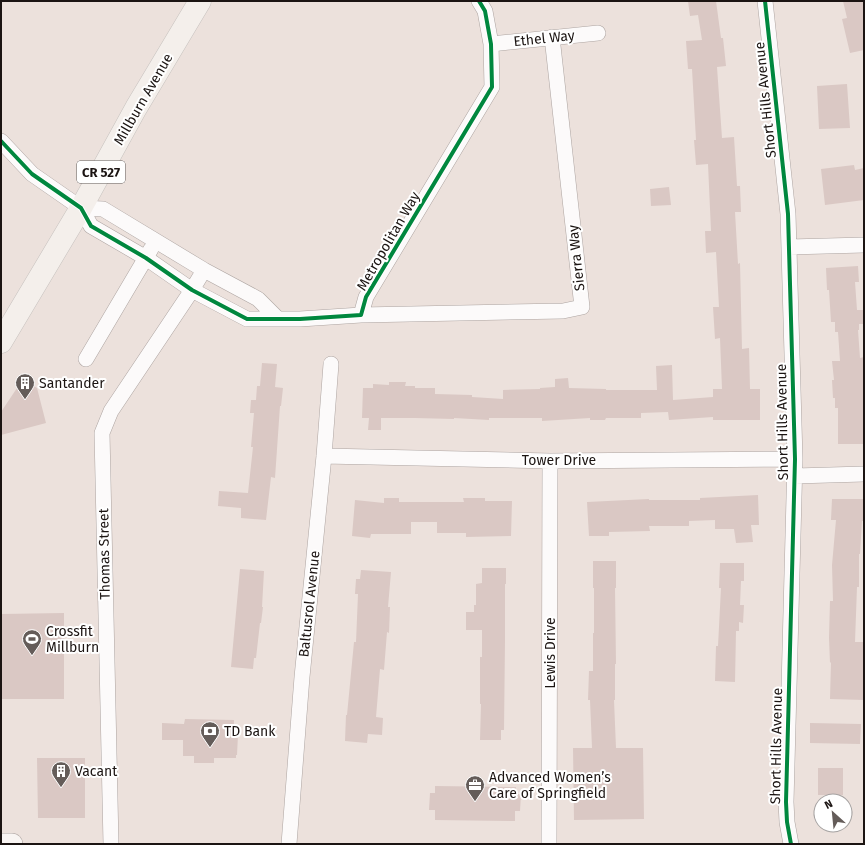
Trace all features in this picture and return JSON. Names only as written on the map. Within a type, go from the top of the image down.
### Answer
[{"type":"main road","name":"Millburn Avenue","points":[[1,342],[81,208],[136,108],[200,1]]},
{"type":"main road","points":[[1,844],[12,844]]},
{"type":"street","name":"Metropolitan Way","points":[[361,315],[366,297],[492,87],[491,44],[486,11],[479,1]]},
{"type":"street","name":"Short Hills Avenue","points":[[765,1],[788,214],[795,459],[786,802],[787,822],[791,844]]},
{"type":"street","name":"Ethel Way","points":[[491,44],[598,33]]},
{"type":"street","name":"Sierra Way","points":[[361,315],[563,311],[582,307],[552,37]]},
{"type":"street","points":[[1,141],[32,174],[81,208],[91,226],[146,258],[192,290],[247,319],[361,315]]},
{"type":"street","points":[[81,208],[103,209],[204,270],[258,299],[278,319]]},
{"type":"street","points":[[86,359],[155,241]]},
{"type":"street","points":[[789,247],[864,245]]},
{"type":"street","name":"Thomas Street","points":[[111,844],[102,433],[111,411],[204,270]]},
{"type":"street","name":"Baltusrol Avenue","points":[[289,844],[331,364]]},
{"type":"street","name":"Tower Drive","points":[[324,456],[550,461],[795,459]]},
{"type":"street","name":"Lewis Drive","points":[[549,844],[550,461]]},
{"type":"street","points":[[795,476],[864,474]]},
{"type":"building","points":[[688,1],[716,1],[721,38],[723,38],[726,66],[717,67],[722,138],[734,137],[737,186],[740,186],[741,212],[735,212],[738,264],[740,263],[742,349],[749,348],[750,389],[760,389],[760,420],[713,420],[713,417],[669,420],[668,412],[641,413],[641,418],[606,418],[605,420],[590,420],[590,418],[542,421],[542,418],[489,418],[489,420],[454,418],[381,418],[381,430],[368,430],[369,418],[362,418],[363,388],[373,388],[373,384],[389,385],[389,382],[406,382],[405,386],[415,386],[415,388],[435,388],[435,394],[472,395],[472,397],[503,399],[503,390],[555,387],[555,379],[568,378],[569,388],[657,390],[656,366],[672,365],[673,400],[713,397],[713,389],[722,389],[720,338],[715,339],[713,307],[719,307],[716,252],[706,253],[705,231],[711,231],[708,164],[696,165],[692,69],[688,69],[686,41],[702,40],[698,15],[690,16]]},
{"type":"building","points":[[843,1],[864,1],[864,50],[850,53],[842,19],[847,18]]},
{"type":"building","points":[[847,84],[850,128],[819,129],[817,86]]},
{"type":"building","points":[[854,165],[855,170],[864,168],[864,200],[825,205],[821,169]]},
{"type":"building","points":[[669,187],[671,205],[651,206],[650,189]]},
{"type":"building","points":[[858,266],[859,282],[855,282],[857,310],[863,310],[864,324],[859,324],[858,330],[860,358],[864,357],[864,444],[838,444],[838,408],[835,408],[835,398],[833,398],[832,380],[834,380],[832,361],[840,361],[838,332],[835,332],[835,322],[831,322],[826,268]]},
{"type":"building","points":[[262,363],[277,364],[275,387],[283,388],[280,406],[275,478],[271,477],[266,520],[241,518],[241,508],[218,506],[219,491],[248,493],[253,447],[251,447],[254,413],[250,413],[251,400],[256,400],[257,386],[260,386]]},
{"type":"building","name":"Santander","points":[[23,379],[37,388],[46,423],[1,435],[1,412]]},
{"type":"building","points":[[758,495],[759,525],[751,525],[753,542],[736,543],[734,529],[715,529],[715,520],[689,521],[689,526],[649,526],[650,531],[609,532],[609,536],[589,536],[587,502],[649,499],[700,500],[700,498]]},
{"type":"building","points":[[384,498],[399,498],[399,502],[464,502],[463,498],[485,498],[485,501],[512,501],[511,536],[466,537],[466,533],[437,533],[437,522],[411,522],[411,534],[371,534],[370,538],[352,536],[355,500],[384,503]]},
{"type":"building","points":[[832,499],[864,499],[864,521],[862,521],[859,554],[859,587],[857,587],[855,642],[864,642],[864,700],[830,699],[830,601],[833,601],[832,565],[836,520],[831,520]]},
{"type":"building","points":[[593,561],[616,561],[616,664],[614,700],[616,748],[643,748],[644,819],[574,820],[573,748],[592,748],[590,700],[588,700],[589,671],[593,671]]},
{"type":"building","points":[[720,563],[744,563],[744,581],[741,581],[740,605],[744,605],[743,623],[739,622],[739,631],[736,631],[735,682],[715,681],[716,646],[718,646],[721,588],[719,588]]},
{"type":"building","points":[[482,568],[506,568],[504,730],[501,730],[501,740],[480,740],[480,657],[482,657],[482,630],[466,630],[466,612],[474,612],[474,605],[476,605],[476,584],[482,583]]},
{"type":"building","points":[[240,569],[264,571],[263,607],[256,658],[254,658],[253,669],[231,667]]},
{"type":"building","points":[[361,570],[391,572],[388,607],[390,607],[389,633],[387,632],[384,670],[380,669],[376,717],[383,718],[382,735],[368,734],[367,743],[345,741],[346,715],[354,642],[356,642],[358,594],[355,594],[356,579],[360,579]]},
{"type":"building","name":"Crossfit Millburn","points":[[64,613],[64,699],[1,699],[1,614]]},
{"type":"building","name":"TD Bank","points":[[185,719],[234,720],[234,735],[238,735],[236,758],[214,758],[214,763],[194,763],[194,756],[183,756],[183,740],[162,740],[162,723],[184,724]]},
{"type":"building","points":[[810,723],[861,724],[860,744],[810,743]]},
{"type":"building","name":"Vacant","points":[[37,758],[85,758],[85,818],[38,818]]},
{"type":"building","points":[[818,768],[843,768],[843,793],[818,793]]},
{"type":"building","name":"Advanced Women’s Care of Springfield","points":[[435,786],[516,787],[516,794],[521,794],[520,811],[515,811],[515,821],[435,820],[435,810],[429,810],[430,793],[435,793]]},
{"type":"cycle path","points":[[1,141],[32,174],[81,208],[91,226],[146,258],[192,290],[247,319],[300,319],[361,315],[366,297],[492,87],[491,44],[485,11],[479,1]]},
{"type":"cycle path","points":[[765,1],[788,214],[795,459],[786,802],[787,822],[791,844]]},
{"type":"place","name":"Santander","points":[[25,400]]},
{"type":"place","name":"Crossfit Millburn","points":[[32,656]]},
{"type":"place","name":"TD Bank","points":[[210,748]]},
{"type":"place","name":"Vacant","points":[[61,788]]},
{"type":"place","name":"Advanced Women’s Care of Springfield","points":[[475,802]]}]
